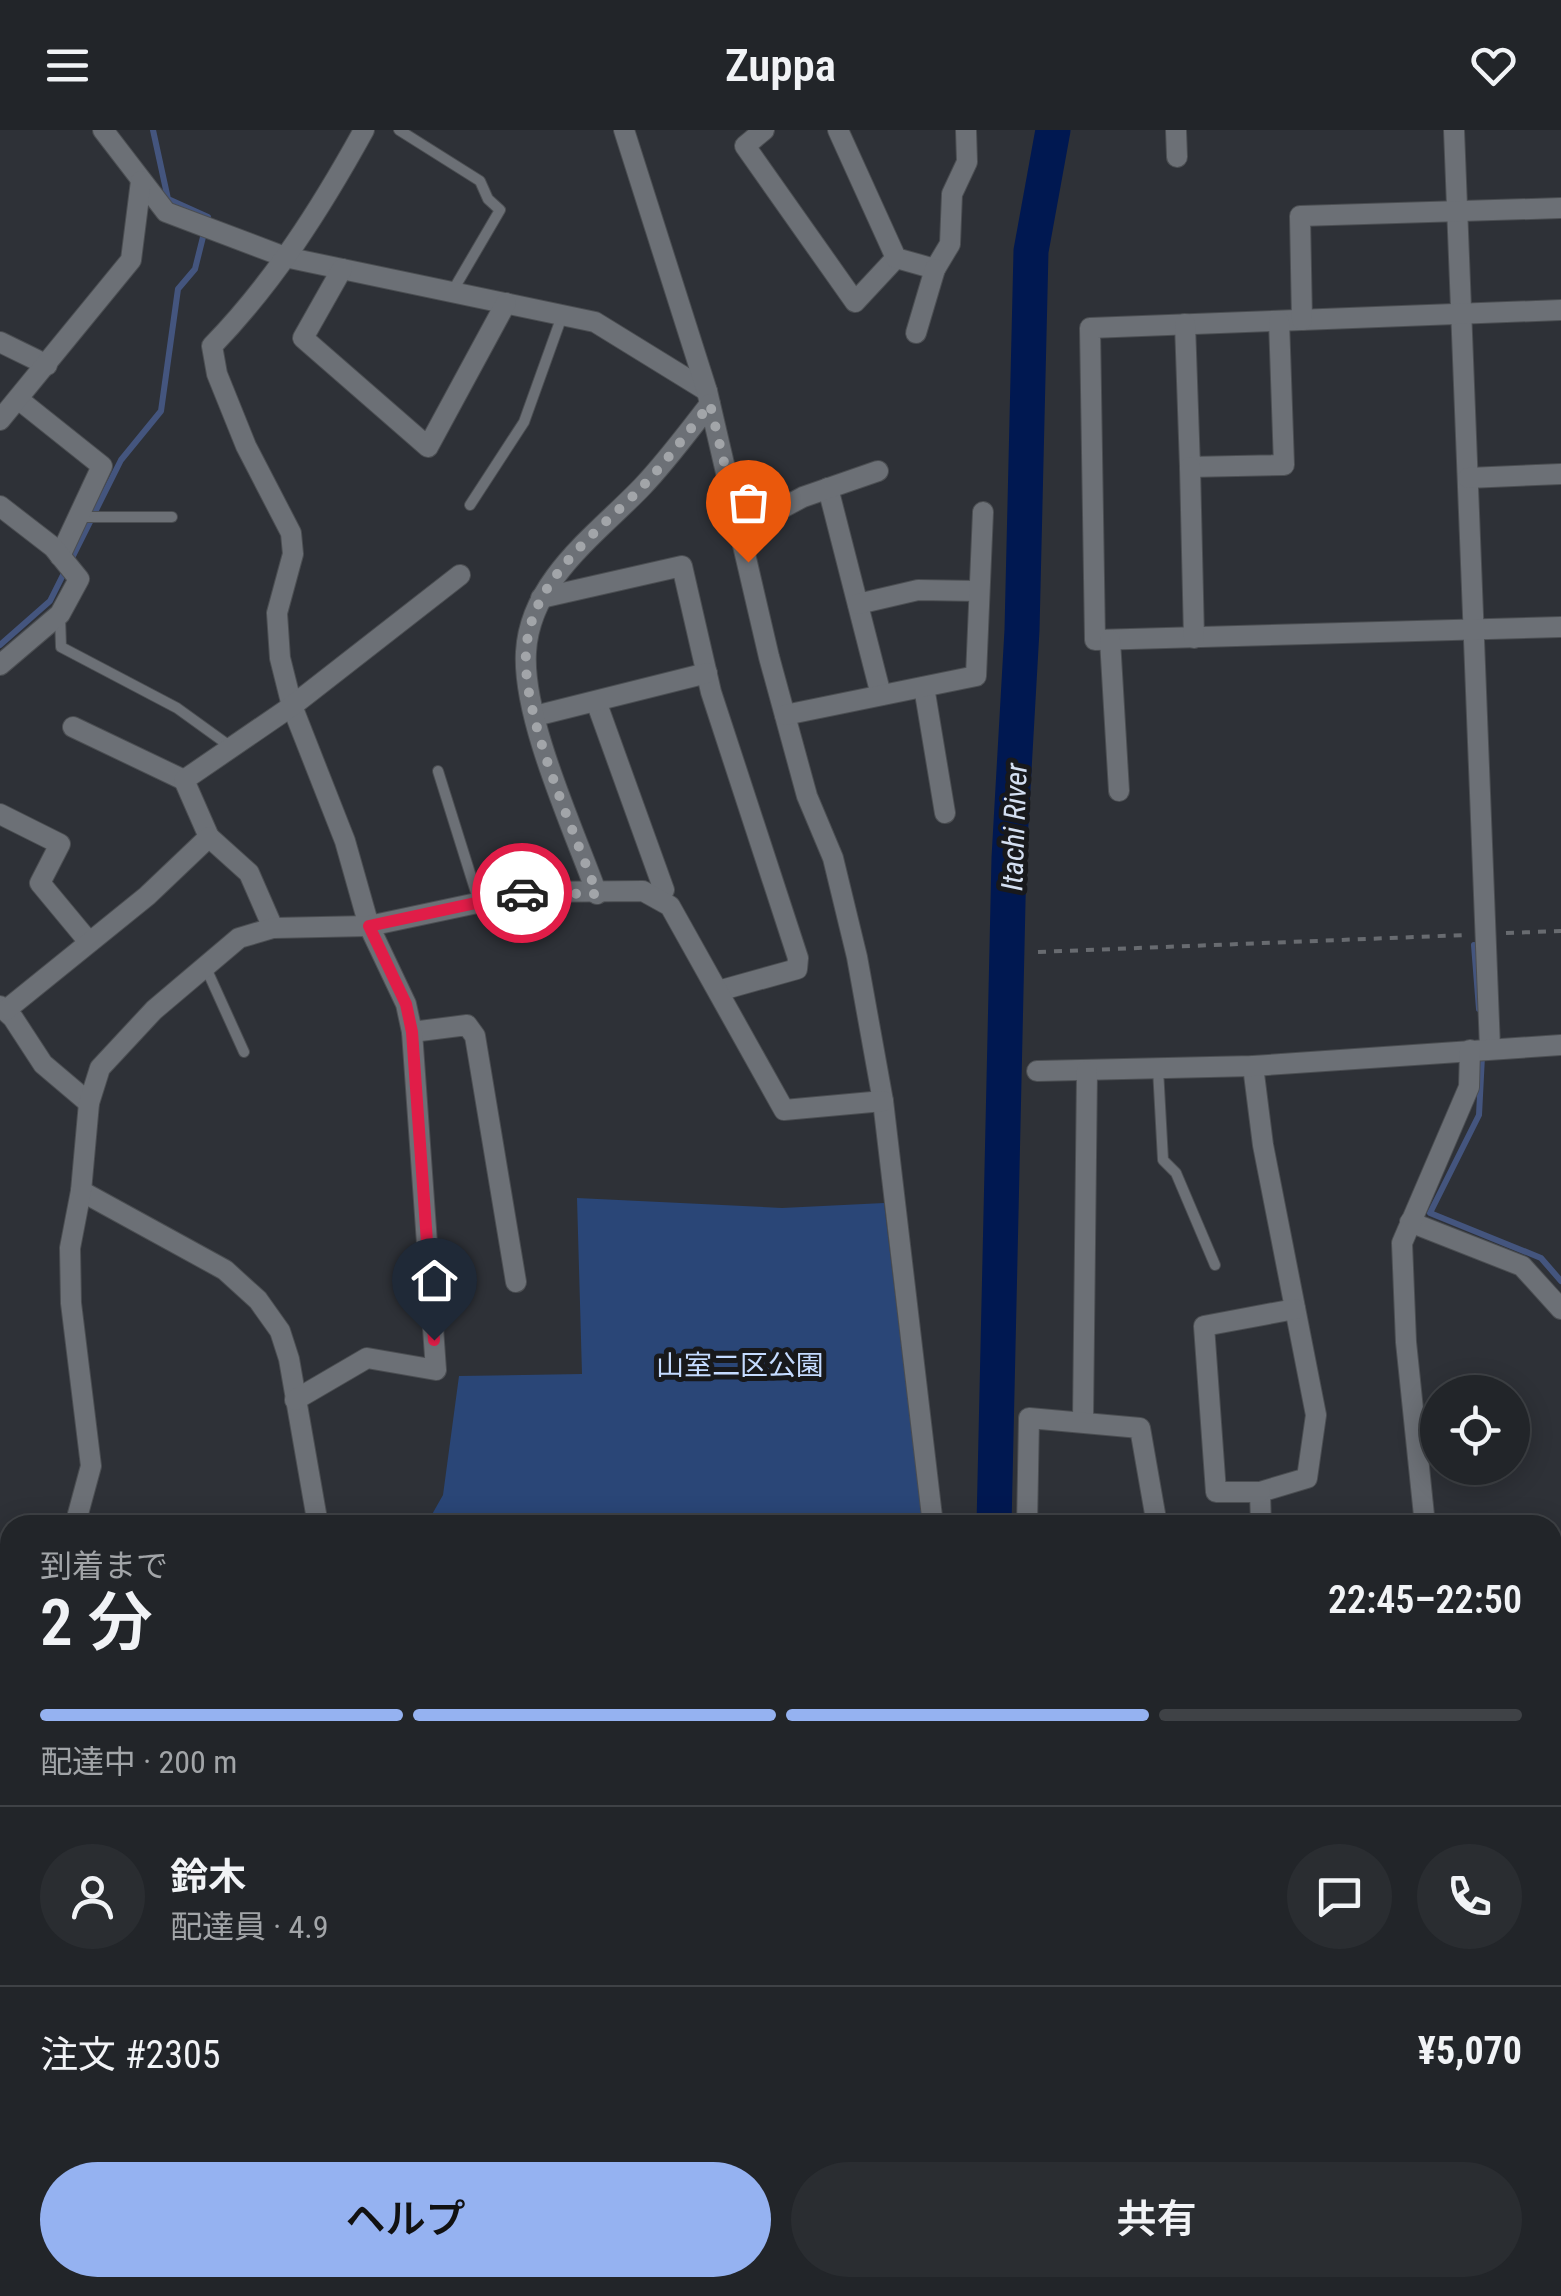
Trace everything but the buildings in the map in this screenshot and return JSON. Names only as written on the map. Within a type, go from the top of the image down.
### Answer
[{"type":"street","points":[[103,130],[166,212],[286,257],[595,322],[708,398]]},
{"type":"street","points":[[295,1400],[367,1358],[436,1370],[412,1032],[406,1004],[369,926],[345,842],[292,706],[280,658],[277,612],[293,554],[292,533],[246,446],[217,374],[212,346],[255,302],[327,197],[364,130]]},
{"type":"street","points":[[624,130],[708,398],[785,715],[807,796],[833,858],[857,957],[883,1101],[932,1515]]},
{"type":"street","points":[[764,130],[745,146],[750,158],[789,203],[854,302],[896,258]]},
{"type":"street","points":[[838,130],[896,258],[935,269]]},
{"type":"street","points":[[916,333],[935,269],[950,244],[952,194],[966,162],[966,130]]},
{"type":"street","points":[[1176,130],[1177,157]]},
{"type":"street","points":[[1424,1515],[1406,1342],[1402,1243],[1469,1087],[1480,1049],[1486,934],[1454,130]]},
{"type":"street","points":[[0,420],[131,260],[142,181]]},
{"type":"street","points":[[1302,320],[1300,216],[1561,208]]},
{"type":"street","points":[[342,269],[303,338],[428,447],[506,303]]},
{"type":"street","points":[[1561,310],[1090,328],[1095,640],[1561,628]]},
{"type":"street","points":[[1190,466],[1284,466],[1279,321]]},
{"type":"street","points":[[1185,324],[1194,638]]},
{"type":"street","points":[[0,342],[47,365]]},
{"type":"street","points":[[597,894],[534,716],[526,652],[541,598],[591,532],[642,488],[708,398]]},
{"type":"street","points":[[18,400],[102,466],[60,556]]},
{"type":"street","points":[[741,530],[828,488],[878,471]]},
{"type":"street","points":[[1468,478],[1561,474]]},
{"type":"street","points":[[828,488],[882,695]]},
{"type":"street","points":[[0,506],[80,578],[60,614],[0,665]]},
{"type":"street","points":[[785,715],[976,676],[983,512]]},
{"type":"street","points":[[541,598],[682,566],[707,673],[798,958],[796,968],[718,991]]},
{"type":"street","points":[[184,780],[292,706],[460,575]]},
{"type":"street","points":[[858,604],[918,590],[980,590]]},
{"type":"street","points":[[1110,640],[1119,791]]},
{"type":"street","points":[[534,716],[597,704],[707,673]]},
{"type":"street","points":[[924,687],[946,813]]},
{"type":"street","points":[[597,704],[664,890],[659,899]]},
{"type":"street","points":[[74,728],[184,780],[209,837],[250,873],[273,928]]},
{"type":"street","points":[[0,814],[60,844],[40,884],[89,942]]},
{"type":"street","points":[[89,1103],[43,1064],[5,1016],[148,896],[209,837]]},
{"type":"street","points":[[78,1515],[91,1466],[71,1303],[70,1248],[81,1192],[89,1103],[100,1068],[154,1010],[239,938],[273,928],[369,926],[529,892],[597,894],[643,890],[670,906],[784,1110],[883,1101]]},
{"type":"street","points":[[412,1032],[467,1025],[476,1036],[516,1282]]},
{"type":"street","points":[[1037,1070],[1253,1066],[1561,1046]]},
{"type":"street","points":[[1253,1066],[1263,1145],[1295,1308],[1316,1415],[1307,1478],[1260,1492],[1216,1492],[1204,1326],[1295,1308]]},
{"type":"street","points":[[1082,1420],[1086,1072]]},
{"type":"street","points":[[81,1192],[224,1270],[258,1300],[280,1331],[316,1515]]},
{"type":"street","points":[[1410,1222],[1522,1266],[1561,1309]]},
{"type":"street","points":[[1026,1515],[1030,1418],[1140,1428],[1156,1515]]},
{"type":"street","points":[[1260,1492],[1261,1515]]},
{"type":"lane","points":[[399,130],[480,181],[488,199],[500,210],[452,292]]},
{"type":"lane","points":[[470,505],[524,422],[562,315]]},
{"type":"lane","points":[[78,517],[172,518]]},
{"type":"lane","points":[[60,614],[61,647],[176,708],[231,748]]},
{"type":"lane","points":[[438,771],[479,903]]},
{"type":"lane","points":[[205,967],[244,1052]]},
{"type":"lane","points":[[1158,1069],[1163,1160],[1176,1174],[1215,1265]]},
{"type":"path","points":[[1038,952],[1561,931]]},
{"type":"green space","name":"山室二区公園","points":[[577,1198],[782,1208],[884,1203],[922,1515],[432,1515],[443,1495],[459,1376],[582,1374]]},
{"type":"waterway","points":[[71,560],[121,460],[161,411],[178,289],[195,269],[208,217],[168,199],[153,130]]},
{"type":"waterway","name":"Itachi River","points":[[994,1515],[1009,858],[1022,630],[1031,251],[1053,130]]},
{"type":"waterway","points":[[0,645],[50,601],[65,571]]},
{"type":"waterway","points":[[1474,945],[1479,1009]]},
{"type":"waterway","points":[[1482,1056],[1479,1115],[1430,1213],[1541,1258],[1561,1281]]},
{"type":"way so far","points":[[522,893],[597,894],[534,716],[526,652],[541,598],[591,532],[642,488],[710,404],[748,562]]},
{"type":"route","points":[[434,1340],[412,1032],[406,1004],[369,926],[522,893]]}]
